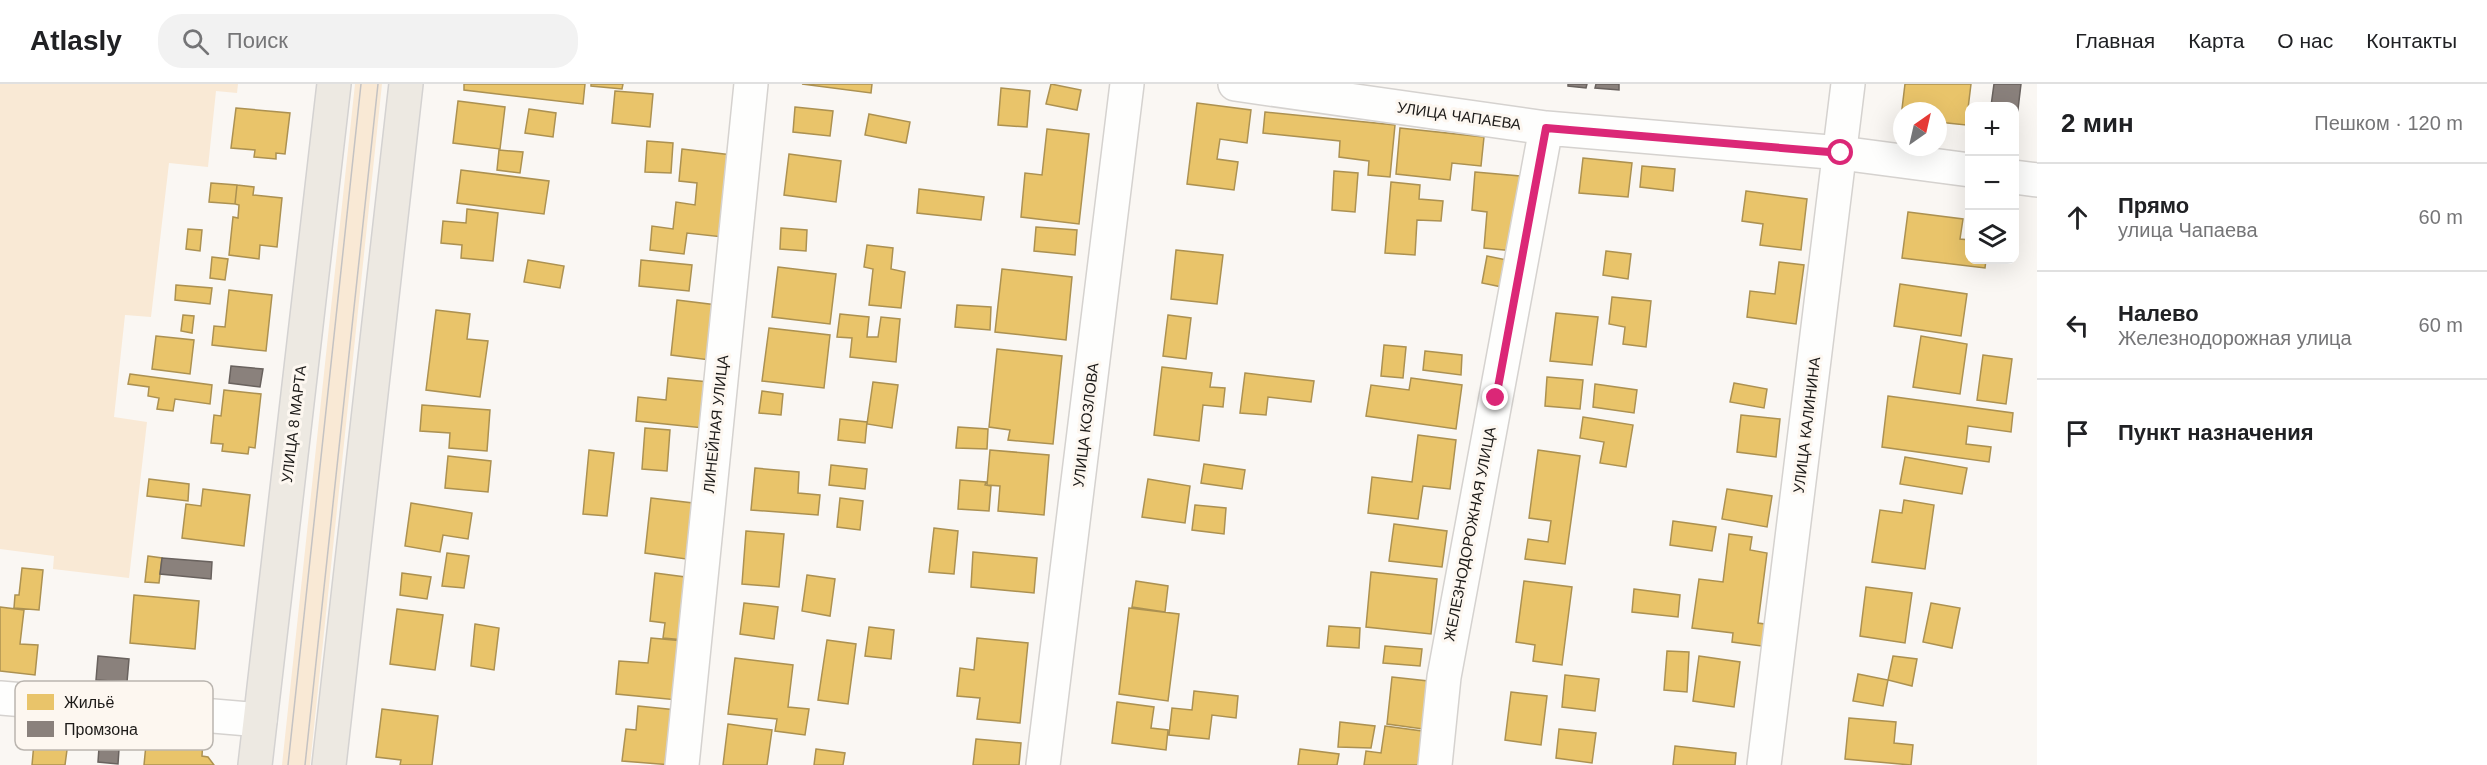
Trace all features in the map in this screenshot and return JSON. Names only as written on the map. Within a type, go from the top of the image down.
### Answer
[{"type":"main road","name":"УЛИЦА 8 МАРТА","points":[[255,765],[334,84]]},
{"type":"main road","points":[[329,765],[406,84]]},
{"type":"street","name":"ЛИНЕЙНАЯ УЛИЦА","points":[[682,765],[751,84]]},
{"type":"street","name":"УЛИЦА КОЗЛОВА","points":[[1044,765],[1127,84]]},
{"type":"street","name":"УЛИЦА ЧАПАЕВА","points":[[1235,84],[1546,128],[1841,153],[1965,169]]},
{"type":"street","name":"УЛИЦА КАЛИНИНА","points":[[1764,765],[1848,84]]},
{"type":"street","name":"ЖЕЛЕЗНОДОРОЖНАЯ УЛИЦА","points":[[1435,765],[1444,677],[1546,128]]},
{"type":"street","points":[[2019,178],[2037,180]]},
{"type":"street","points":[[0,698],[15,699]]},
{"type":"street","points":[[213,716],[260,720]]},
{"type":"shaded area","points":[[0,84],[238,84],[237,93],[216,91],[208,167],[169,163],[151,317],[125,315],[114,417],[147,422],[129,578],[53,569],[54,556],[0,549]]},
{"type":"shaded area","points":[[355,84],[382,84],[310,765],[282,765]]},
{"type":"building: Жильё","points":[[464,84],[585,84],[583,104],[464,90]]},
{"type":"building: Жильё","points":[[591,84],[623,84],[622,89],[591,86]]},
{"type":"building: Жильё","points":[[802,84],[872,84],[871,93]]},
{"type":"building: Жильё","points":[[1051,84],[1081,90],[1077,110],[1046,104]]},
{"type":"building: Жильё","points":[[1905,84],[1971,84],[1969,102],[1965,102],[1965,125],[1947,123],[1947,102],[1903,102]]},
{"type":"building: Жильё","points":[[1001,88],[1030,91],[1027,127],[998,125]]},
{"type":"building: Жильё","points":[[615,91],[653,94],[650,127],[612,123]]},
{"type":"building: Жильё","points":[[458,101],[505,107],[500,149],[453,143]]},
{"type":"building: Жильё","points":[[1197,103],[1251,110],[1247,143],[1220,139],[1217,159],[1238,162],[1234,190],[1187,184]]},
{"type":"building: Жильё","points":[[795,107],[833,111],[830,136],[793,132]]},
{"type":"building: Жильё","points":[[236,108],[290,113],[285,154],[276,153],[276,159],[254,157],[255,150],[231,148]]},
{"type":"building: Жильё","points":[[529,109],[556,113],[553,137],[525,133]]},
{"type":"building: Жильё","points":[[1265,112],[1395,125],[1390,177],[1368,175],[1369,161],[1339,157],[1340,141],[1263,133]]},
{"type":"building: Жильё","points":[[869,114],[910,122],[906,143],[865,135]]},
{"type":"building: Жильё","points":[[1400,128],[1484,137],[1481,166],[1452,163],[1450,180],[1396,174]]},
{"type":"building: Жильё","points":[[1047,129],[1089,134],[1079,224],[1021,217],[1025,173],[1042,175]]},
{"type":"building: Жильё","points":[[647,141],[673,143],[671,173],[645,172]]},
{"type":"building: Жильё","points":[[682,149],[732,155],[723,237],[687,233],[684,254],[650,250],[652,226],[673,229],[676,202],[695,205],[697,183],[679,181]]},
{"type":"building: Жильё","points":[[499,150],[523,152],[520,173],[497,170]]},
{"type":"building: Жильё","points":[[789,154],[841,161],[836,202],[784,195]]},
{"type":"building: Жильё","points":[[1583,158],[1632,163],[1628,197],[1579,193]]},
{"type":"building: Жильё","points":[[1642,166],[1675,169],[1673,191],[1640,187]]},
{"type":"building: Жильё","points":[[461,170],[549,181],[544,214],[457,203]]},
{"type":"building: Жильё","points":[[1334,171],[1358,173],[1355,212],[1332,210]]},
{"type":"building: Жильё","points":[[1475,172],[1520,176],[1514,251],[1484,248],[1487,212],[1472,210]]},
{"type":"building: Жильё","points":[[1391,182],[1420,185],[1419,199],[1443,201],[1441,221],[1417,220],[1415,255],[1385,253]]},
{"type":"building: Жильё","points":[[211,183],[237,185],[235,204],[209,202]]},
{"type":"building: Жильё","points":[[237,185],[254,187],[253,195],[282,198],[277,247],[260,245],[259,259],[229,255],[233,217],[238,218],[239,205],[235,204]]},
{"type":"building: Жильё","points":[[919,189],[984,197],[981,220],[917,213]]},
{"type":"building: Жильё","points":[[1746,191],[1807,199],[1801,250],[1760,245],[1763,224],[1742,221]]},
{"type":"building: Жильё","points":[[467,209],[498,213],[493,261],[461,258],[462,245],[441,243],[443,221],[466,223]]},
{"type":"building: Жильё","points":[[1908,212],[1963,219],[1960,239],[1965,240],[1965,264],[1986,264],[1985,268],[1902,258]]},
{"type":"building: Жильё","points":[[1036,227],[1077,230],[1075,255],[1034,251]]},
{"type":"building: Жильё","points":[[781,228],[807,230],[806,251],[780,249]]},
{"type":"building: Жильё","points":[[188,229],[202,230],[200,251],[186,249]]},
{"type":"building: Жильё","points":[[867,245],[893,248],[891,269],[905,272],[901,308],[869,305],[873,269],[864,267]]},
{"type":"building: Жильё","points":[[1176,250],[1223,255],[1217,304],[1171,299]]},
{"type":"building: Жильё","points":[[1606,251],[1631,254],[1628,279],[1603,275]]},
{"type":"building: Жильё","points":[[1487,256],[1507,260],[1502,287],[1482,283]]},
{"type":"building: Жильё","points":[[212,257],[228,259],[225,280],[210,278]]},
{"type":"building: Жильё","points":[[528,260],[564,266],[560,288],[524,282]]},
{"type":"building: Жильё","points":[[641,260],[692,265],[689,291],[639,286]]},
{"type":"building: Жильё","points":[[1779,262],[1804,265],[1796,324],[1747,317],[1750,291],[1775,294]]},
{"type":"building: Жильё","points":[[778,267],[836,274],[830,324],[772,317]]},
{"type":"building: Жильё","points":[[1002,269],[1072,277],[1066,340],[995,332]]},
{"type":"building: Жильё","points":[[1900,284],[1967,294],[1961,336],[1894,326]]},
{"type":"building: Жильё","points":[[176,285],[212,288],[210,304],[175,300]]},
{"type":"building: Жильё","points":[[229,290],[272,295],[266,351],[212,345],[214,326],[225,327]]},
{"type":"building: Жильё","points":[[1612,297],[1651,301],[1646,347],[1623,344],[1625,327],[1609,324]]},
{"type":"building: Жильё","points":[[677,300],[717,305],[710,360],[671,355]]},
{"type":"building: Жильё","points":[[957,305],[991,307],[990,330],[955,327]]},
{"type":"building: Жильё","points":[[436,310],[470,314],[467,339],[488,341],[480,397],[426,390]]},
{"type":"building: Жильё","points":[[1556,313],[1598,317],[1592,365],[1550,361]]},
{"type":"building: Жильё","points":[[840,314],[869,317],[867,337],[878,337],[881,317],[900,319],[896,362],[850,357],[852,338],[837,337]]},
{"type":"building: Жильё","points":[[183,315],[194,316],[192,333],[181,331]]},
{"type":"building: Жильё","points":[[1168,315],[1191,318],[1186,359],[1163,356]]},
{"type":"building: Жильё","points":[[769,328],[830,335],[824,388],[762,381]]},
{"type":"building: Жильё","points":[[156,336],[194,340],[190,374],[152,369]]},
{"type":"building: Жильё","points":[[1921,336],[1967,344],[1960,394],[1913,387]]},
{"type":"building: Жильё","points":[[1384,345],[1406,347],[1403,378],[1381,376]]},
{"type":"building: Жильё","points":[[997,349],[1062,356],[1053,444],[1008,440],[1010,430],[989,427]]},
{"type":"building: Жильё","points":[[1425,351],[1462,355],[1461,375],[1423,370]]},
{"type":"building: Жильё","points":[[1983,355],[2012,359],[2006,404],[1977,400]]},
{"type":"building: Жильё","points":[[1162,367],[1212,373],[1210,387],[1225,388],[1223,407],[1203,405],[1199,441],[1154,435]]},
{"type":"building: Жильё","points":[[1245,373],[1314,381],[1311,402],[1268,397],[1266,415],[1240,413]]},
{"type":"building: Жильё","points":[[130,374],[212,385],[210,404],[175,399],[173,411],[157,409],[159,398],[148,396],[149,387],[128,384]]},
{"type":"building: Жильё","points":[[1547,377],[1583,380],[1580,409],[1545,406]]},
{"type":"building: Жильё","points":[[668,378],[709,382],[704,428],[636,421],[638,397],[666,400]]},
{"type":"building: Жильё","points":[[1411,378],[1462,385],[1456,429],[1366,416],[1371,385],[1409,390]]},
{"type":"building: Жильё","points":[[873,382],[898,385],[892,428],[867,424]]},
{"type":"building: Жильё","points":[[1734,383],[1767,389],[1764,408],[1730,402]]},
{"type":"building: Жильё","points":[[1595,384],[1637,390],[1634,413],[1593,407]]},
{"type":"building: Жильё","points":[[224,390],[261,394],[255,448],[249,447],[248,454],[222,451],[223,444],[211,443],[214,415],[221,416]]},
{"type":"building: Жильё","points":[[762,391],[783,394],[781,415],[759,413]]},
{"type":"building: Жильё","points":[[1888,396],[2013,413],[2011,432],[1968,426],[1966,444],[1991,447],[1989,462],[1882,447]]},
{"type":"building: Жильё","points":[[422,405],[490,410],[487,451],[449,448],[450,433],[420,431]]},
{"type":"building: Жильё","points":[[1741,415],[1780,419],[1776,457],[1737,452]]},
{"type":"building: Жильё","points":[[1583,417],[1633,425],[1626,467],[1600,463],[1604,442],[1580,438]]},
{"type":"building: Жильё","points":[[840,419],[867,422],[865,443],[838,440]]},
{"type":"building: Жильё","points":[[958,427],[988,429],[987,449],[956,448]]},
{"type":"building: Жильё","points":[[645,428],[670,430],[667,471],[642,469]]},
{"type":"building: Жильё","points":[[1418,435],[1456,440],[1450,489],[1423,486],[1418,519],[1368,513],[1372,477],[1412,482]]},
{"type":"building: Жильё","points":[[589,450],[614,453],[607,516],[583,514]]},
{"type":"building: Жильё","points":[[990,450],[1049,455],[1044,515],[998,511],[1000,486],[987,485]]},
{"type":"building: Жильё","points":[[1538,450],[1580,456],[1565,564],[1525,559],[1528,539],[1548,542],[1551,521],[1529,518]]},
{"type":"building: Жильё","points":[[448,456],[491,461],[488,492],[445,488]]},
{"type":"building: Жильё","points":[[1905,457],[1967,468],[1962,494],[1900,484]]},
{"type":"building: Жильё","points":[[1204,464],[1245,470],[1242,489],[1201,483]]},
{"type":"building: Жильё","points":[[831,465],[867,469],[865,489],[829,485]]},
{"type":"building: Жильё","points":[[755,468],[799,472],[798,493],[820,495],[818,515],[751,510]]},
{"type":"building: Жильё","points":[[149,479],[189,484],[188,501],[147,496]]},
{"type":"building: Жильё","points":[[1148,479],[1190,486],[1185,523],[1142,517]]},
{"type":"building: Жильё","points":[[960,480],[986,482],[985,485],[991,486],[989,511],[958,509]]},
{"type":"building: Жильё","points":[[203,489],[250,495],[244,546],[182,538],[186,504],[201,506]]},
{"type":"building: Жильё","points":[[1727,489],[1772,496],[1767,527],[1722,519]]},
{"type":"building: Жильё","points":[[651,498],[693,503],[686,559],[645,553]]},
{"type":"building: Жильё","points":[[840,498],[863,501],[860,530],[837,527]]},
{"type":"building: Жильё","points":[[1904,500],[1934,505],[1925,569],[1872,562],[1880,510],[1902,513]]},
{"type":"building: Жильё","points":[[411,503],[472,513],[468,539],[443,535],[440,552],[405,546]]},
{"type":"building: Жильё","points":[[1195,505],[1226,508],[1224,534],[1192,530]]},
{"type":"building: Жильё","points":[[1673,521],[1716,527],[1712,551],[1670,545]]},
{"type":"building: Жильё","points":[[1394,524],[1447,531],[1442,567],[1389,561]]},
{"type":"building: Жильё","points":[[934,528],[958,531],[954,574],[929,572]]},
{"type":"building: Жильё","points":[[746,531],[784,534],[779,587],[742,584]]},
{"type":"building: Жильё","points":[[1729,534],[1752,537],[1750,550],[1767,553],[1758,623],[1772,625],[1769,647],[1732,642],[1733,633],[1692,628],[1699,579],[1723,582]]},
{"type":"building: Жильё","points":[[973,552],[1037,558],[1034,593],[971,587]]},
{"type":"building: Жильё","points":[[447,553],[469,556],[464,588],[442,586]]},
{"type":"building: Жильё","points":[[148,556],[162,558],[159,583],[145,582]]},
{"type":"building: Жильё","points":[[22,568],[43,570],[39,610],[14,608],[15,595],[19,595]]},
{"type":"building: Жильё","points":[[1371,572],[1437,579],[1431,634],[1366,627]]},
{"type":"building: Жильё","points":[[402,573],[431,577],[427,599],[400,595]]},
{"type":"building: Жильё","points":[[655,573],[693,578],[685,640],[663,638],[665,623],[650,621]]},
{"type":"building: Жильё","points":[[807,575],[835,579],[830,616],[802,611]]},
{"type":"building: Жильё","points":[[1136,581],[1168,586],[1165,612],[1132,607]]},
{"type":"building: Жильё","points":[[1524,581],[1572,587],[1562,665],[1533,661],[1535,645],[1516,642]]},
{"type":"building: Жильё","points":[[1866,587],[1912,593],[1905,643],[1860,636]]},
{"type":"building: Жильё","points":[[1634,589],[1680,595],[1678,617],[1632,612]]},
{"type":"building: Жильё","points":[[134,595],[199,601],[195,649],[130,643]]},
{"type":"building: Жильё","points":[[744,603],[778,607],[774,639],[740,634]]},
{"type":"building: Жильё","points":[[1931,603],[1960,608],[1952,648],[1923,642]]},
{"type":"building: Жильё","points":[[0,607],[24,610],[20,644],[38,645],[35,675],[0,671]]},
{"type":"building: Жильё","points":[[1129,608],[1179,614],[1168,701],[1119,694]]},
{"type":"building: Жильё","points":[[397,609],[443,615],[435,670],[390,664]]},
{"type":"building: Жильё","points":[[475,624],[499,628],[494,670],[471,666]]},
{"type":"building: Жильё","points":[[1329,626],[1360,628],[1359,648],[1327,646]]},
{"type":"building: Жильё","points":[[869,627],[894,630],[891,659],[865,656]]},
{"type":"building: Жильё","points":[[651,638],[684,641],[678,700],[616,694],[619,661],[648,663]]},
{"type":"building: Жильё","points":[[977,638],[1028,643],[1020,723],[977,719],[980,698],[957,696],[960,668],[974,670]]},
{"type":"building: Жильё","points":[[827,640],[856,644],[848,704],[818,700]]},
{"type":"building: Жильё","points":[[1385,646],[1422,649],[1420,666],[1383,663]]},
{"type":"building: Жильё","points":[[1667,651],[1689,652],[1687,692],[1664,690]]},
{"type":"building: Жильё","points":[[1699,656],[1740,662],[1734,707],[1693,701]]},
{"type":"building: Жильё","points":[[1893,656],[1917,659],[1912,686],[1888,680]]},
{"type":"building: Жильё","points":[[735,658],[793,665],[788,707],[809,709],[805,735],[775,731],[777,719],[728,714]]},
{"type":"building: Жильё","points":[[1858,674],[1888,680],[1883,706],[1853,701]]},
{"type":"building: Жильё","points":[[1565,675],[1599,679],[1595,711],[1562,707]]},
{"type":"building: Жильё","points":[[1392,677],[1428,681],[1423,729],[1387,724]]},
{"type":"building: Жильё","points":[[1194,691],[1238,696],[1236,718],[1212,715],[1209,739],[1169,735],[1172,708],[1192,710]]},
{"type":"building: Жильё","points":[[1511,692],[1547,696],[1541,745],[1505,740]]},
{"type":"building: Жильё","points":[[1117,702],[1154,707],[1151,728],[1168,730],[1166,750],[1112,743]]},
{"type":"building: Жильё","points":[[638,706],[677,710],[672,765],[622,761],[626,729],[636,730]]},
{"type":"building: Жильё","points":[[382,709],[438,716],[432,765],[400,765],[401,760],[376,757]]},
{"type":"building: Жильё","points":[[1849,718],[1896,722],[1894,743],[1913,745],[1911,765],[1845,759]]},
{"type":"building: Жильё","points":[[1340,722],[1375,726],[1371,748],[1338,747]]},
{"type":"building: Жильё","points":[[728,724],[772,730],[767,765],[723,765]]},
{"type":"building: Жильё","points":[[1385,726],[1422,731],[1418,765],[1364,765],[1366,751],[1381,753]]},
{"type":"building: Жильё","points":[[1559,729],[1596,733],[1592,763],[1556,758]]},
{"type":"building: Жильё","points":[[976,739],[1021,743],[1019,765],[973,765]]},
{"type":"building: Жильё","points":[[1675,746],[1736,753],[1735,765],[1673,765]]},
{"type":"building: Жильё","points":[[816,749],[845,753],[843,765],[814,765]]},
{"type":"building: Жильё","points":[[1300,749],[1339,754],[1337,765],[1298,765]]},
{"type":"building: Жильё","points":[[33,750],[67,750],[65,765],[32,765]]},
{"type":"building: Жильё","points":[[145,750],[202,750],[202,756],[208,757],[214,765],[144,765]]},
{"type":"building: Промзона","points":[[1568,84],[1587,84],[1586,88],[1568,86]]},
{"type":"building: Промзона","points":[[1596,84],[1619,84],[1619,90],[1595,88]]},
{"type":"building: Промзона","points":[[1994,84],[2021,84],[2019,102],[1992,102]]},
{"type":"building: Промзона","points":[[231,366],[263,369],[260,387],[229,383]]},
{"type":"building: Промзона","points":[[162,558],[212,562],[211,579],[160,574]]},
{"type":"building: Промзона","points":[[98,656],[129,659],[127,681],[96,680]]},
{"type":"building: Промзона","points":[[99,750],[119,750],[118,764],[98,762]]},
{"type":"tram line","points":[[288,765],[361,84]]},
{"type":"tram line","points":[[305,765],[378,84]]},
{"type":"route","points":[[1496,398],[1546,128],[1841,153]]}]
